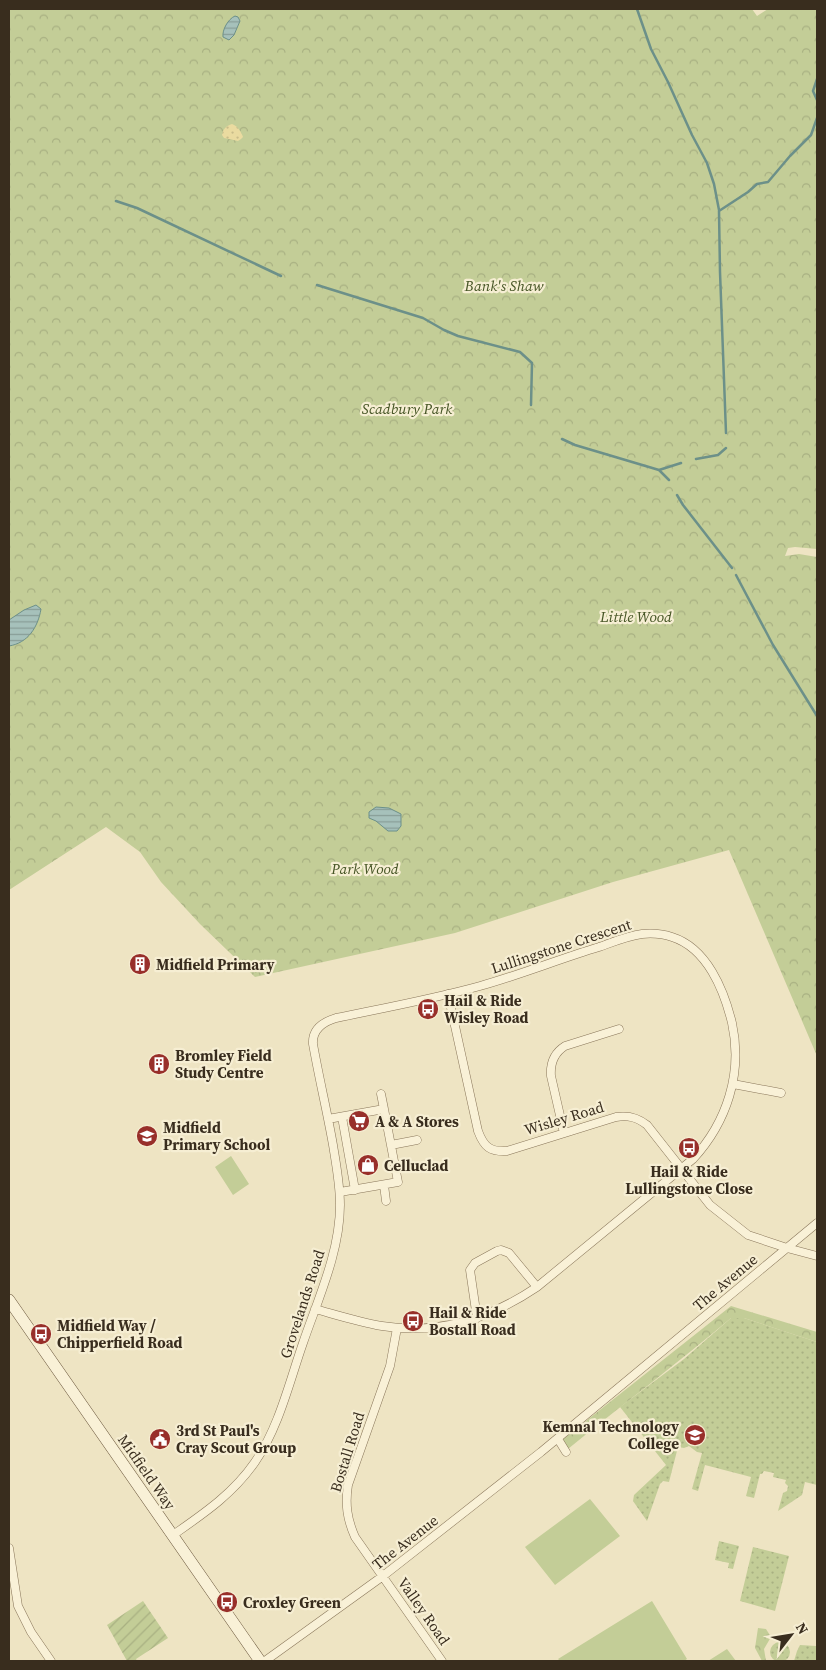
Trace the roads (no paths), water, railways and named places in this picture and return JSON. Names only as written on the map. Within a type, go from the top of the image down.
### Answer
[{"type":"street","name":"Lullingstone Crescent","points":[[312,1038],[320,1026],[328,1020],[481,986],[632,936],[652,934],[673,937],[690,946],[706,962],[722,995],[730,1018],[736,1059],[733,1084],[726,1107],[702,1149],[681,1169],[537,1287],[506,1306],[477,1318],[427,1328],[397,1328],[365,1323],[315,1309]]},
{"type":"street","name":"Wisley Road","points":[[448,994],[478,1131],[482,1141],[488,1148],[508,1151],[616,1117],[632,1117],[646,1125],[710,1205],[748,1235],[817,1256]]},
{"type":"street","points":[[564,1133],[551,1076],[552,1060],[560,1049],[565,1046],[619,1029]]},
{"type":"street","name":"Grovelands Road","points":[[173,1535],[223,1499],[255,1462],[273,1429],[332,1258],[336,1241],[340,1192],[312,1038]]},
{"type":"street","points":[[733,1084],[781,1093]]},
{"type":"street","points":[[340,1192],[398,1182],[381,1094]]},
{"type":"street","points":[[328,1119],[384,1109]]},
{"type":"street","points":[[342,1117],[355,1190]]},
{"type":"street","points":[[391,1145],[417,1140]]},
{"type":"street","points":[[384,1185],[386,1201]]},
{"type":"street","name":"The Avenue","points":[[264,1661],[383,1576],[558,1439],[817,1223]]},
{"type":"street","points":[[477,1318],[470,1270],[475,1263],[497,1251],[501,1250],[509,1253],[537,1287]]},
{"type":"street","name":"Midfield Way","points":[[9,1300],[260,1661]]},
{"type":"street","name":"Bostall Road","points":[[383,1576],[355,1537],[347,1515],[346,1504],[348,1485],[390,1366],[397,1328]]},
{"type":"street","points":[[558,1439],[566,1452]]},
{"type":"street","points":[[9,1548],[12,1595],[24,1620],[51,1661]]},
{"type":"street","name":"Valley Road","points":[[383,1576],[442,1661]]},
{"type":"water","points":[[235,16],[240,21],[234,35],[229,40],[223,37],[223,31],[232,17]]},
{"type":"water","points":[[36,605],[41,609],[35,628],[27,638],[9,646],[9,620]]},
{"type":"water","points":[[376,807],[389,808],[401,814],[401,826],[397,831],[388,831],[369,818],[369,812]]},
{"type":"waterway","points":[[637,9],[651,49],[707,163],[714,184],[719,210]]},
{"type":"waterway","points":[[817,79],[813,91],[817,100]]},
{"type":"waterway","points":[[726,433],[719,211],[757,184],[768,182],[811,135],[817,118]]},
{"type":"waterway","points":[[116,201],[137,208],[281,276]]},
{"type":"waterway","points":[[317,285],[423,318],[458,336],[520,352],[532,363],[531,405]]},
{"type":"waterway","points":[[562,439],[575,445],[659,470],[669,480]]},
{"type":"waterway","points":[[696,459],[718,455],[726,448]]},
{"type":"waterway","points":[[659,470],[681,463]]},
{"type":"waterway","points":[[677,495],[732,568]]},
{"type":"waterway","points":[[736,575],[773,645],[817,716]]},
{"type":"place","name":"Midfield Primary","points":[[140,964]]},
{"type":"place","name":"Hail & Ride Wisley Road","points":[[428,1009]]},
{"type":"place","name":"Bromley Field Study Centre","points":[[159,1064]]},
{"type":"place","name":"A & A Stores","points":[[359,1121]]},
{"type":"place","name":"Midfield Primary School","points":[[147,1136]]},
{"type":"place","name":"Hail & Ride Lullingstone Close","points":[[689,1148]]},
{"type":"place","name":"Celluclad","points":[[368,1165]]},
{"type":"place","name":"Hail & Ride Bostall Road","points":[[413,1321]]},
{"type":"place","name":"Midfield Way / Chipperfield Road","points":[[41,1334]]},
{"type":"place","name":"Kemnal Technology College","points":[[695,1435]]},
{"type":"place","name":"3rd St Paul's Cray Scout Group","points":[[160,1439]]},
{"type":"place","name":"Croxley Green","points":[[227,1602]]},
{"type":"park label","name":"Bank's Shaw","points":[[504,285]]},
{"type":"park label","name":"Scadbury Park","points":[[407,408]]},
{"type":"park label","name":"Little Wood","points":[[636,616]]},
{"type":"park label","name":"Park Wood","points":[[365,868]]}]
